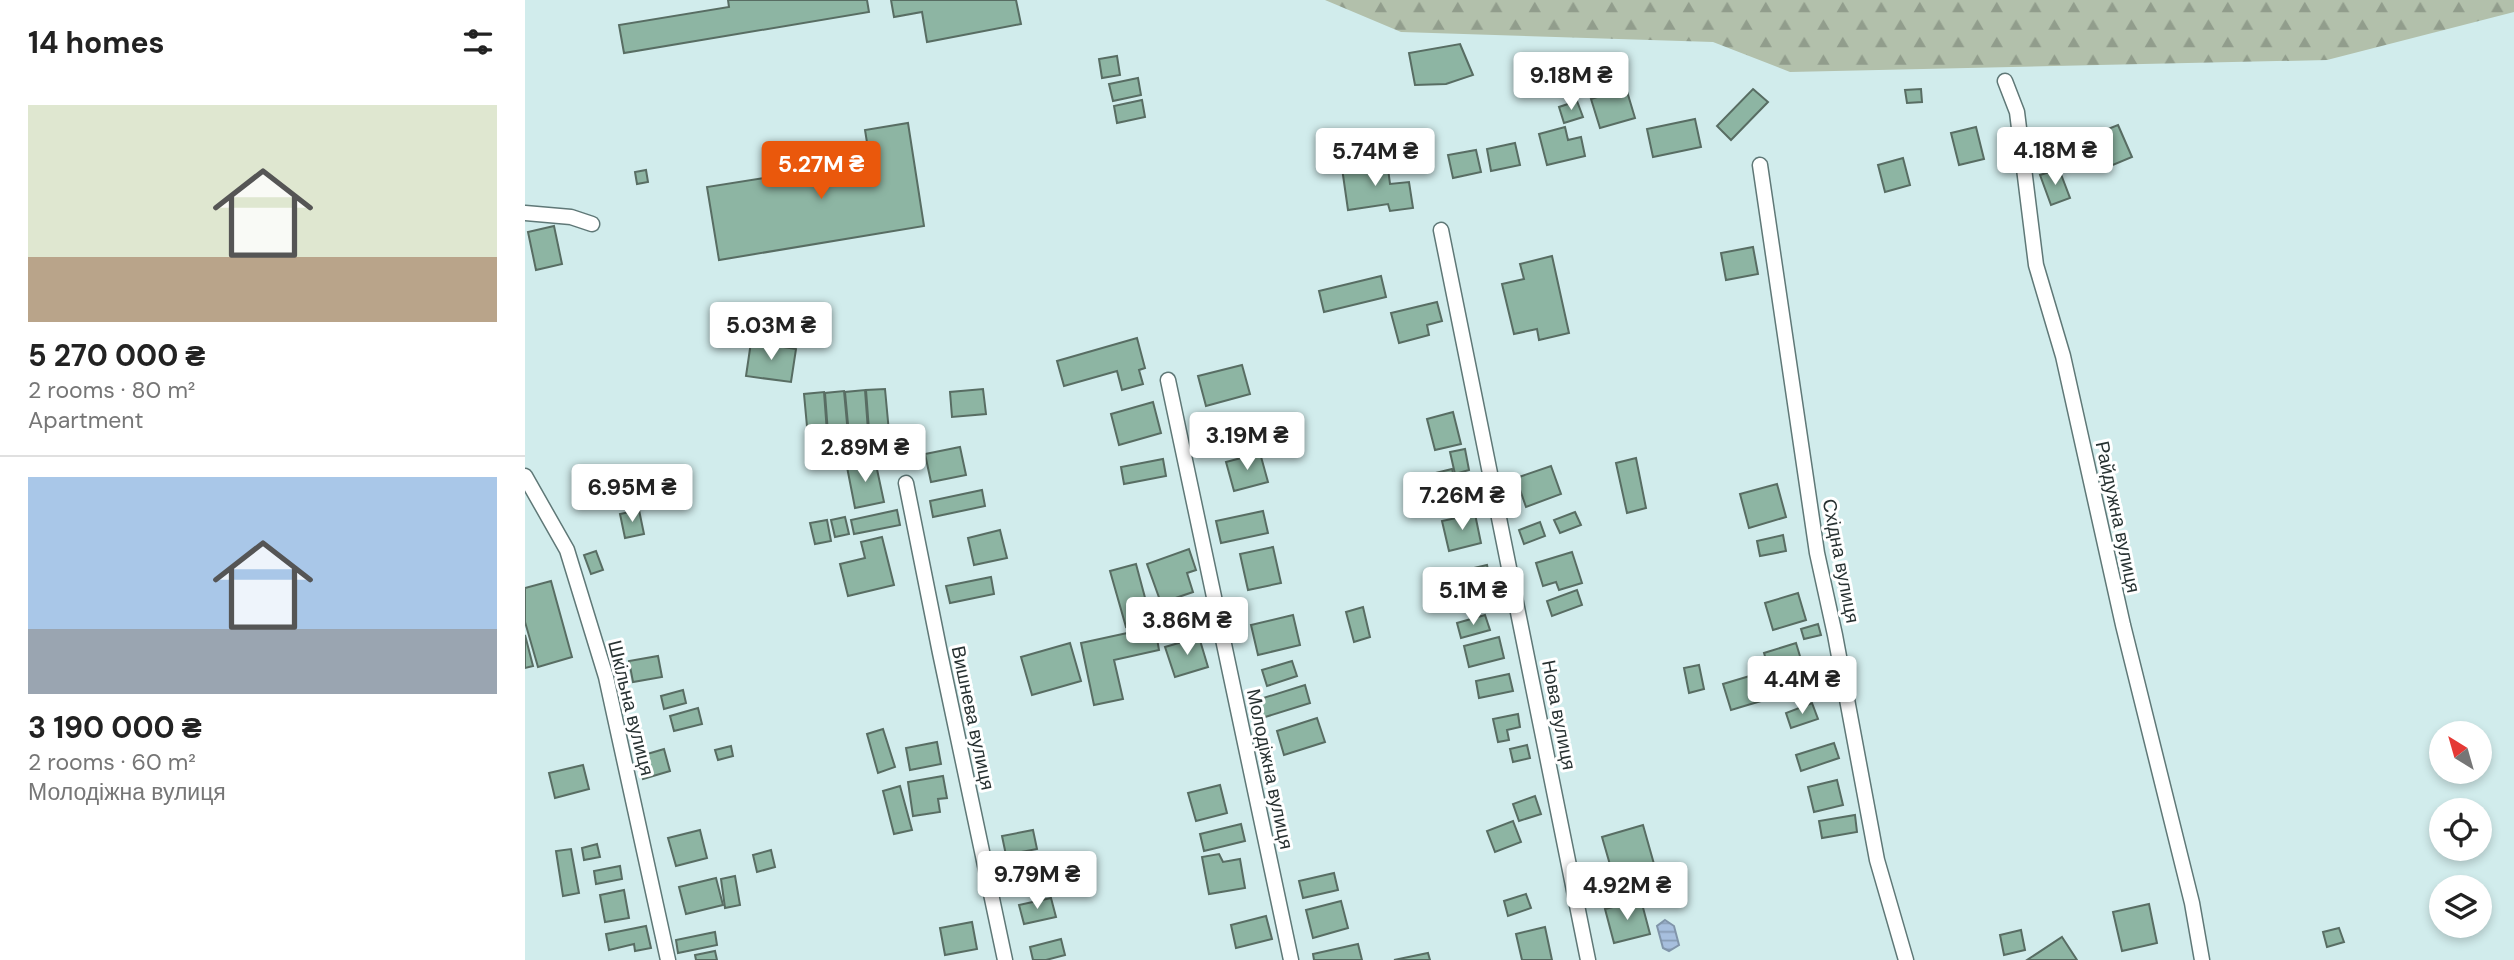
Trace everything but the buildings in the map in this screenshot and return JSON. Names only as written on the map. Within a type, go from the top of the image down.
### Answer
[{"type":"street","name":"Райдужна вулиця","points":[[2005,81],[2017,112],[2036,265],[2063,356],[2123,625],[2192,903],[2202,960]]},
{"type":"street","name":"Східна вулиця","points":[[1760,165],[1817,553],[1877,860],[1906,960]]},
{"type":"street","points":[[525,214],[571,217],[592,224]]},
{"type":"street","name":"Нова вулиця","points":[[1441,230],[1588,960]]},
{"type":"street","name":"Молодіжна вулиця","points":[[1168,380],[1291,960]]},
{"type":"street","name":"Шкільна вулиця","points":[[525,476],[567,550],[606,677],[668,960]]},
{"type":"street","name":"Вишнева вулиця","points":[[906,483],[1006,960]]},
{"type":"green space","points":[[1325,0],[2514,0],[2514,12],[2327,60],[1790,72],[1713,42],[1401,32]]},
{"type":"water","points":[[1665,920],[1674,926],[1679,945],[1669,951],[1663,948],[1657,926]]}]
